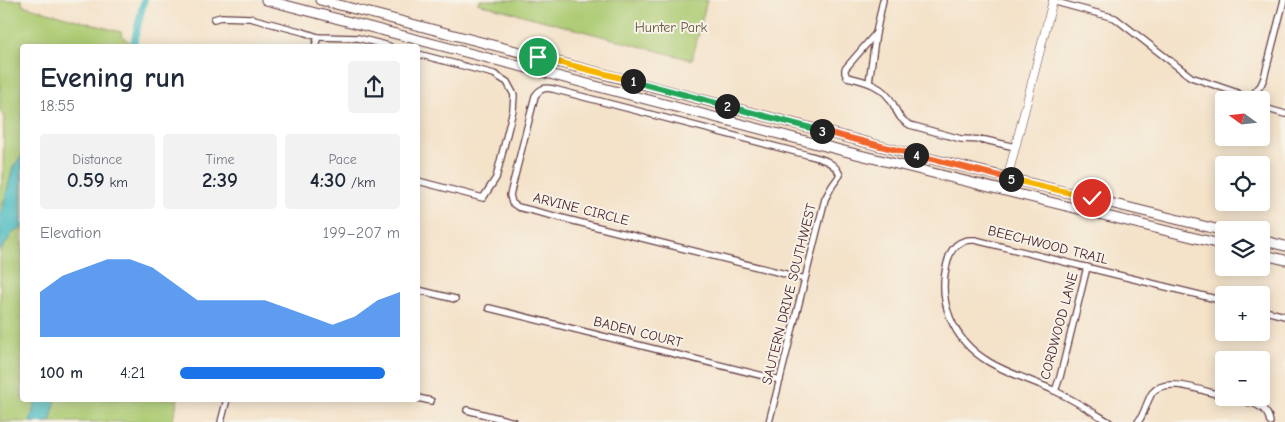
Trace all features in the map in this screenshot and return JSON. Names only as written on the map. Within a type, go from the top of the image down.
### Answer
[{"type":"main road","points":[[266,0],[844,151],[1215,243]]},
{"type":"main road","points":[[320,0],[1008,178],[1215,229]]},
{"type":"main road","points":[[1270,242],[1285,246]]},
{"type":"main road","points":[[1270,256],[1285,260]]},
{"type":"street","points":[[869,82],[883,0]]},
{"type":"street","points":[[1004,191],[1052,0],[1121,21],[1191,77],[1232,91]]},
{"type":"street","points":[[1257,91],[1264,78],[1284,0]]},
{"type":"street","points":[[214,20],[221,18],[250,18],[318,37],[358,38],[381,44]]},
{"type":"street","points":[[876,34],[845,69],[847,77],[869,82],[888,96],[898,116],[903,122],[910,125],[961,139],[992,142],[1015,147]]},
{"type":"street","points":[[316,44],[318,37]]},
{"type":"street","points":[[420,55],[494,74],[507,82],[514,95],[513,110],[496,178],[483,198],[420,182]]},
{"type":"street","name":"ARVINE CIRCLE","points":[[805,279],[512,203],[510,196],[535,96],[539,90],[553,89],[810,156],[832,163],[840,175]]},
{"type":"street","points":[[1270,109],[1285,114]]},
{"type":"street","name":"SAUTERN DRIVE SOUTHWEST","points":[[769,422],[825,199],[840,175]]},
{"type":"street","name":"BEECHWOOD TRAIL","points":[[1108,422],[1055,391],[990,363],[965,342],[956,329],[945,306],[943,283],[948,259],[954,246],[960,242],[976,240],[1215,299]]},
{"type":"street","name":"CORDWOOD LANE","points":[[1055,391],[1087,267]]},
{"type":"street","points":[[420,290],[455,299]]},
{"type":"street","name":"BADEN COURT","points":[[490,308],[780,380]]},
{"type":"street","points":[[1270,312],[1285,316]]},
{"type":"street","points":[[1138,422],[1144,414],[1154,392],[1164,385],[1173,384],[1215,394]]},
{"type":"street","points":[[420,398],[431,401]]},
{"type":"street","points":[[221,422],[226,402]]},
{"type":"street","points":[[1260,406],[1268,415],[1270,422]]},
{"type":"street","points":[[467,410],[514,422]]},
{"type":"green space","points":[[0,0],[22,0],[22,5],[121,32],[125,39],[133,44],[20,44],[20,402],[177,402],[172,422],[0,422],[0,187],[3,180],[4,116],[0,111]]},
{"type":"green space","name":"Hunter Park","points":[[480,0],[707,0],[692,60],[477,3]]},
{"type":"water","points":[[20,158],[20,229],[14,231],[0,252],[0,218],[13,167]]},
{"type":"water","points":[[35,402],[55,402],[50,422],[30,422]]},
{"type":"waterway","points":[[133,44],[144,0]]},
{"type":"route","points":[[538,57],[903,152],[1092,198]]}]
